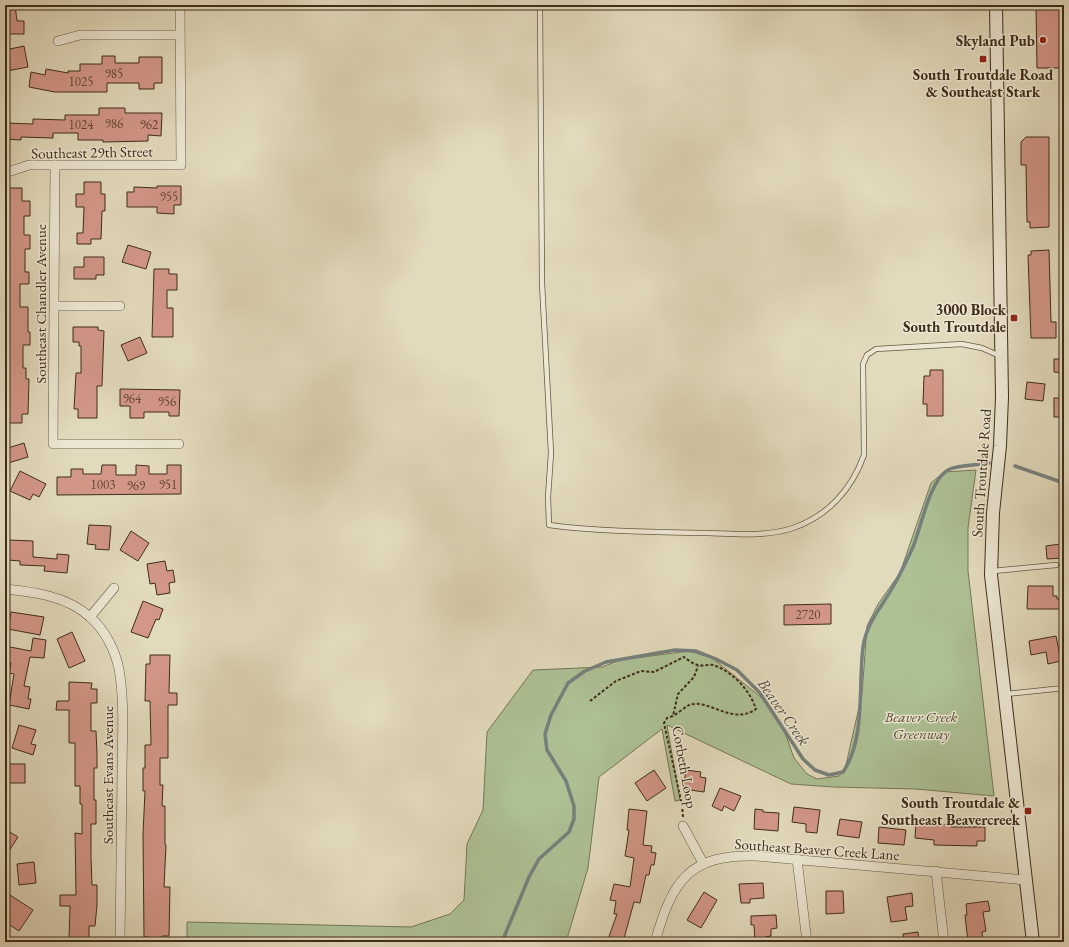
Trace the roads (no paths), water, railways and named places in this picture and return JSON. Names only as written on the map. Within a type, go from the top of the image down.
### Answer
[{"type":"main road","name":"South Troutdale Road","points":[[996,5],[1002,422],[993,513],[991,571],[1033,942]]},
{"type":"street","points":[[58,41],[80,35],[180,35],[180,5]]},
{"type":"street","name":"Southeast 29th Street","points":[[5,173],[29,165],[181,165],[180,35]]},
{"type":"street","name":"Southeast Chandler Avenue","points":[[55,165],[53,444],[179,444]]},
{"type":"street","points":[[55,306],[120,306]]},
{"type":"street","points":[[90,617],[114,588]]},
{"type":"street","name":"Southeast Evans Avenue","points":[[5,589],[50,596],[74,606],[90,617],[105,634],[113,650],[121,684],[122,711],[120,942]]},
{"type":"street","points":[[683,826],[703,863]]},
{"type":"street","name":"Southeast Beaver Creek Lane","points":[[654,942],[662,916],[672,894],[681,880],[691,870],[703,863],[718,858],[742,855],[1026,880]]},
{"type":"street","points":[[797,859],[807,942]]},
{"type":"street","points":[[936,871],[944,942]]},
{"type":"lane","points":[[540,5],[542,283],[551,453],[548,497],[549,525],[594,531],[732,534],[771,534],[794,528],[814,518],[832,504],[848,488],[859,467],[864,455],[863,364],[867,355],[876,349],[962,344],[982,348],[1002,357]]},
{"type":"lane","points":[[991,571],[1056,565]]},
{"type":"lane","points":[[1004,694],[1064,688]]},
{"type":"waterway","name":"Beaver Creek","points":[[502,942],[529,877],[539,859],[569,832],[574,819],[574,806],[566,781],[547,750],[545,734],[551,715],[568,683],[585,671],[606,662],[675,650],[696,651],[737,670],[760,693],[803,759],[815,770],[829,775],[843,772],[855,744],[858,728],[863,647],[865,638],[871,622],[897,580],[913,547],[932,492],[943,474],[950,469],[989,463]]},
{"type":"waterway","points":[[1015,466],[1064,483]]},
{"type":"place","name":"Skyland Pub","points":[[1043,40]]},
{"type":"place","name":"South Troutdale Road & Southeast Stark","points":[[983,59]]},
{"type":"place","name":"3000 Block South Troutdale","points":[[1014,318]]},
{"type":"place","name":"South Troutdale & Southeast Beavercreek","points":[[1028,811]]},
{"type":"park label","name":"Beaver Creek Greenway","points":[[921,724]]}]
